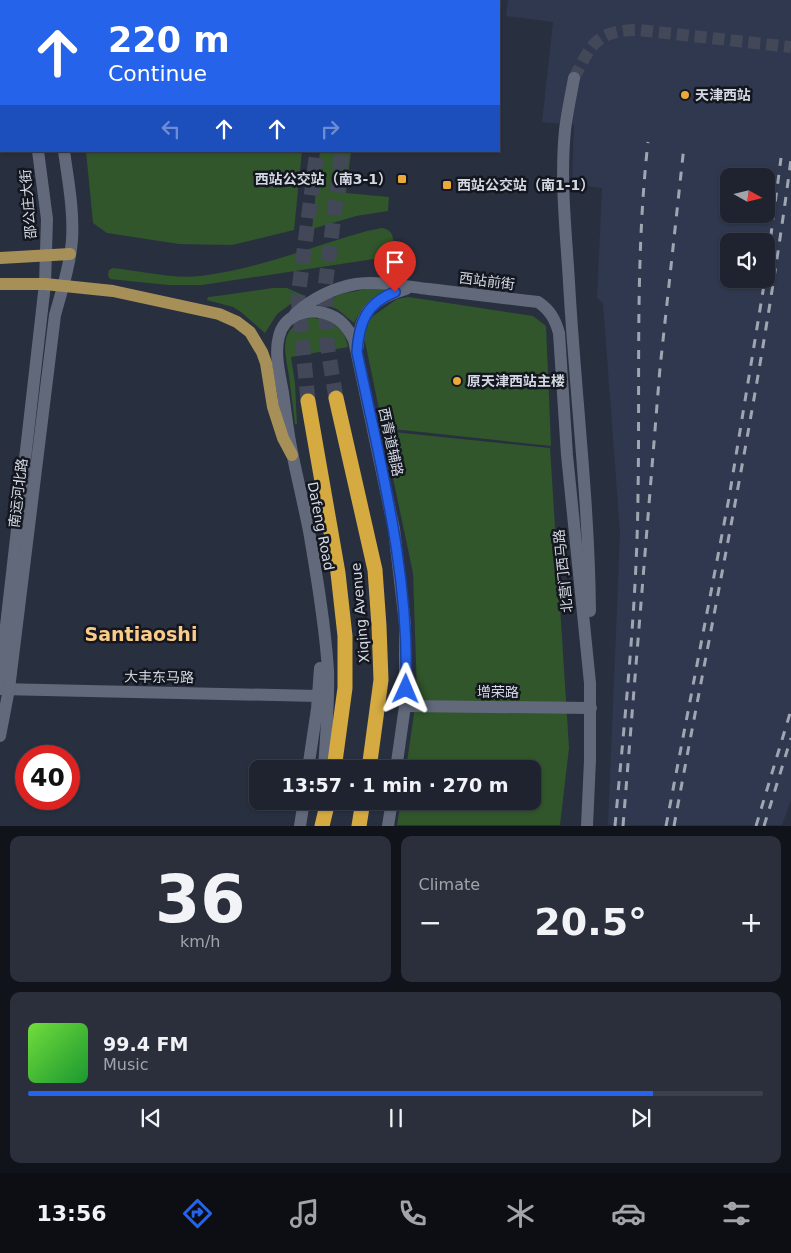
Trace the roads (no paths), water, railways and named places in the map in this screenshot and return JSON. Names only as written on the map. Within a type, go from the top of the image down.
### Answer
[{"type":"highway","name":"Xiqing Avenue","points":[[336,398],[375,570],[381,680],[369,760]]},
{"type":"highway","name":"Xiqing Avenue","points":[[308,401],[338,573],[345,636],[345,688],[335,760]]},
{"type":"highway","points":[[322,826],[326,810]]},
{"type":"highway","points":[[360,823],[362,810]]},
{"type":"main road","points":[[5,258],[70,254]]},
{"type":"main road","points":[[6,283],[46,284],[113,291],[218,314],[236,322],[250,332],[257,342],[266,363],[273,407],[283,438],[292,455]]},
{"type":"street","points":[[574,78],[565,130],[563,162],[564,209],[590,593],[590,683]]},
{"type":"street","name":"邵公庄大街","points":[[38,152],[47,219],[47,255]]},
{"type":"street","points":[[64,152],[72,224],[70,254]]},
{"type":"street","name":"南运河北路","points":[[0,736],[55,315],[70,254]]},
{"type":"street","name":"南运河北路","points":[[0,678],[46,284],[47,255]]},
{"type":"street","name":"西站前街","points":[[292,316],[311,302],[342,287],[369,283],[538,302],[552,314]]},
{"type":"street","points":[[357,352],[359,331],[369,309],[375,302],[388,295],[413,287]]},
{"type":"street","name":"西青道辅路","points":[[292,316],[313,312],[335,317],[349,330],[357,352],[394,529],[405,624],[405,706],[397,760]]},
{"type":"street","name":"北营门西马路","points":[[552,314],[559,333],[567,455],[590,683],[591,708],[587,826]]},
{"type":"street","points":[[292,316],[279,334],[277,355],[292,455]]},
{"type":"street","name":"Dafeng Road","points":[[292,455],[309,530],[320,603]]},
{"type":"street","points":[[309,760],[320,676],[320,603]]},
{"type":"street","points":[[320,603],[328,672],[328,718],[325,760]]},
{"type":"street","name":"大丰东马路","points":[[5,689],[318,696]]},
{"type":"street","name":"增荣路","points":[[405,706],[591,708]]},
{"type":"street","points":[[300,826],[303,810]]},
{"type":"street","points":[[322,826],[323,810]]},
{"type":"street","points":[[388,826],[391,810]]},
{"type":"tunnel","points":[[574,78],[591,47],[605,36],[625,31],[639,30],[791,47]]},
{"type":"tunnel","points":[[308,401],[298,297],[317,152]]},
{"type":"tunnel","points":[[336,398],[327,344],[325,288],[342,152]]},
{"type":"railway","points":[[615,826],[630,660],[635,577],[638,494],[641,229],[648,142]]},
{"type":"railway","points":[[623,826],[660,368],[684,146]]},
{"type":"railway","points":[[771,233],[781,158]]},
{"type":"railway","points":[[674,826],[752,410],[791,159]]},
{"type":"railway","points":[[666,826],[729,498],[764,288]]},
{"type":"railway","points":[[756,826],[791,710]]},
{"type":"railway","points":[[764,826],[791,738]]},
{"type":"place","name":"天津西站","points":[[685,95]]},
{"type":"place","name":"西站公交站（南3-1）","points":[[402,179]]},
{"type":"place","name":"西站公交站（南1-1）","points":[[447,185]]},
{"type":"place","name":"原天津西站主楼","points":[[457,381]]},
{"type":"district","name":"Santiaoshi","points":[[141,634]]}]
